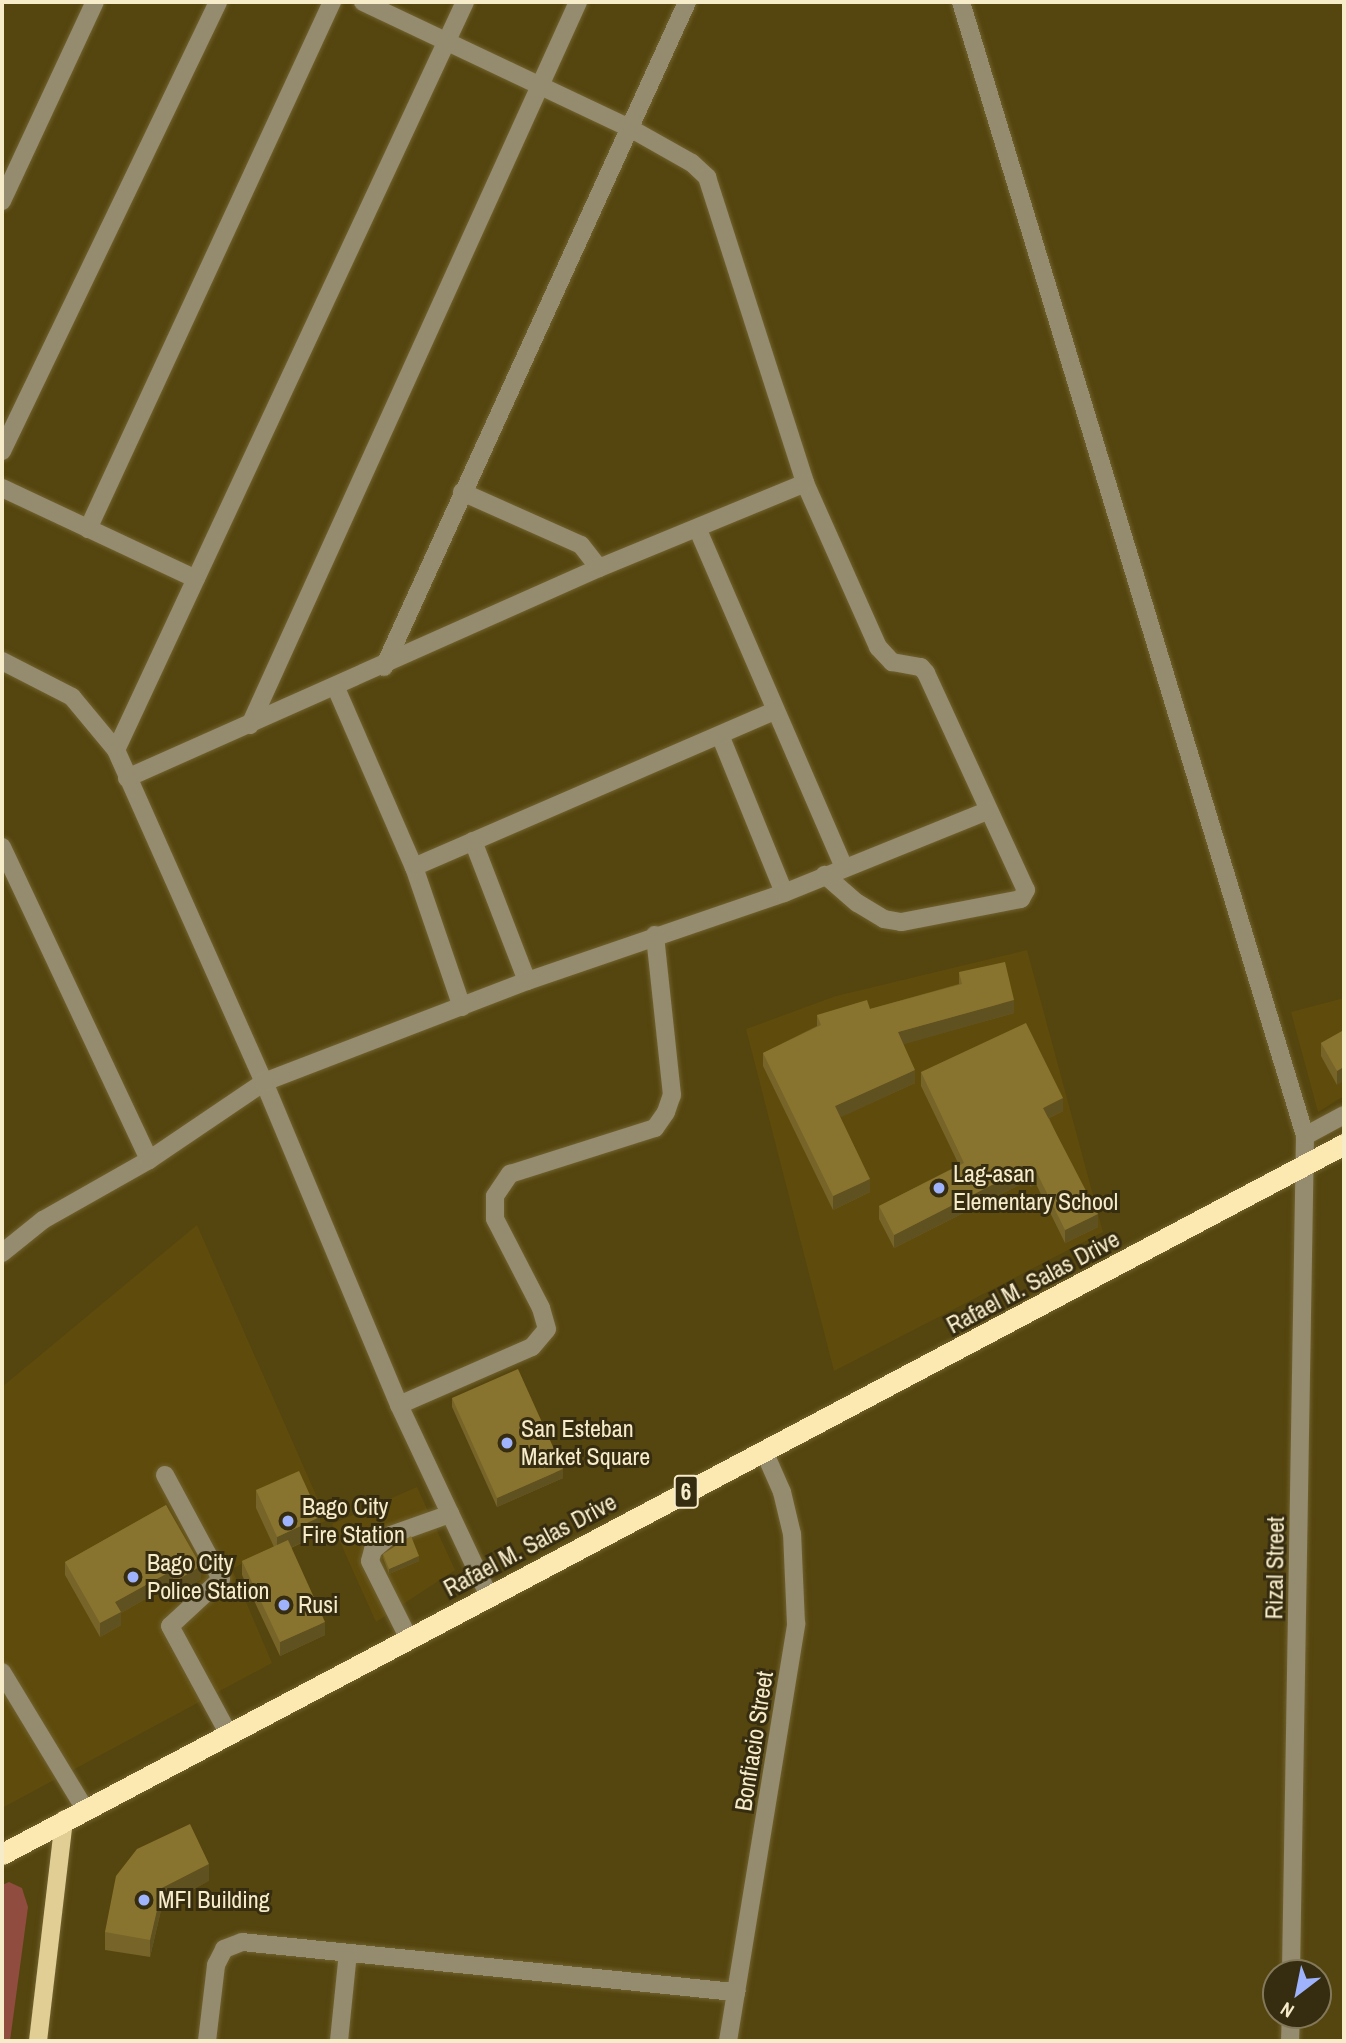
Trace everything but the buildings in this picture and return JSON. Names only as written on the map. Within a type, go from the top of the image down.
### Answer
[{"type":"highway","name":"6","points":[[1307,1165],[1344,1144]]},
{"type":"highway","name":"Rafael M. Salas Drive","points":[[2,1854],[489,1596],[766,1458],[1307,1165]]},
{"type":"main road","points":[[38,2041],[65,1820]]},
{"type":"street","points":[[2,201],[95,2]]},
{"type":"street","points":[[2,451],[218,2]]},
{"type":"street","points":[[88,528],[332,2]]},
{"type":"street","points":[[363,2],[628,127],[692,163],[707,177],[805,483],[878,647],[892,662],[921,667],[926,673],[987,811],[1025,880],[1021,900],[901,922],[884,919],[857,903],[825,874]]},
{"type":"street","points":[[116,750],[465,2]]},
{"type":"street","points":[[250,725],[538,84],[578,2]]},
{"type":"street","points":[[384,667],[687,2]]},
{"type":"street","name":"Rizal Street","points":[[961,2],[1305,1136],[1307,1165],[1291,1959]]},
{"type":"street","points":[[127,779],[384,667],[599,568],[698,530],[805,483]]},
{"type":"street","points":[[2,488],[195,579]]},
{"type":"street","points":[[462,492],[581,545],[599,568]]},
{"type":"street","points":[[698,530],[844,867]]},
{"type":"street","points":[[2,661],[72,697],[116,750],[264,1082],[399,1405],[489,1596]]},
{"type":"street","points":[[336,688],[414,867],[462,1006]]},
{"type":"street","points":[[414,867],[775,711]]},
{"type":"street","points":[[720,735],[784,893]]},
{"type":"street","points":[[2,1253],[43,1220],[149,1160],[264,1082],[655,934],[784,893],[825,874],[987,811]]},
{"type":"street","points":[[473,841],[527,981]]},
{"type":"street","points":[[2,847],[149,1160]]},
{"type":"street","points":[[399,1405],[532,1347],[547,1329],[541,1308],[495,1219],[495,1196],[510,1174],[654,1128],[666,1112],[672,1095],[655,934]]},
{"type":"street","points":[[1305,1136],[1344,1115]]},
{"type":"street","name":"Bonfiacio Street","points":[[728,2041],[796,1623],[792,1534],[782,1492],[766,1458]]},
{"type":"street","points":[[164,1475],[221,1579],[170,1626],[229,1733]]},
{"type":"street","points":[[409,1639],[370,1560],[373,1550],[391,1535],[450,1514]]},
{"type":"street","points":[[2,1672],[85,1809]]},
{"type":"street","points":[[206,2041],[215,1965],[223,1949],[242,1942],[737,1992]]},
{"type":"street","points":[[339,2041],[348,1953]]},
{"type":"shaded area","name":"Lag-asan Elementary School","points":[[1027,950],[1103,1232],[834,1371],[746,1029],[836,996]]},
{"type":"shaded area","points":[[1344,998],[1344,1096],[1318,1112],[1291,1012]]},
{"type":"shaded area","points":[[197,1225],[327,1520],[232,1569],[272,1663],[2,1808],[2,1387]]},
{"type":"shaded area","points":[[417,1487],[455,1570],[376,1622],[332,1524]]},
{"type":"shaded area","points":[[9,1882],[22,1888],[28,1907],[10,2041],[2,2041],[2,1885]]},
{"type":"place","name":"Lag-asan Elementary School","points":[[939,1188]]},
{"type":"place","name":"San Esteban Market Square","points":[[507,1443]]},
{"type":"place","name":"Bago City Fire Station","points":[[288,1521]]},
{"type":"place","name":"Bago City Police Station","points":[[133,1577]]},
{"type":"place","name":"Rusi","points":[[284,1605]]},
{"type":"place","name":"MFI Building","points":[[144,1900]]}]
